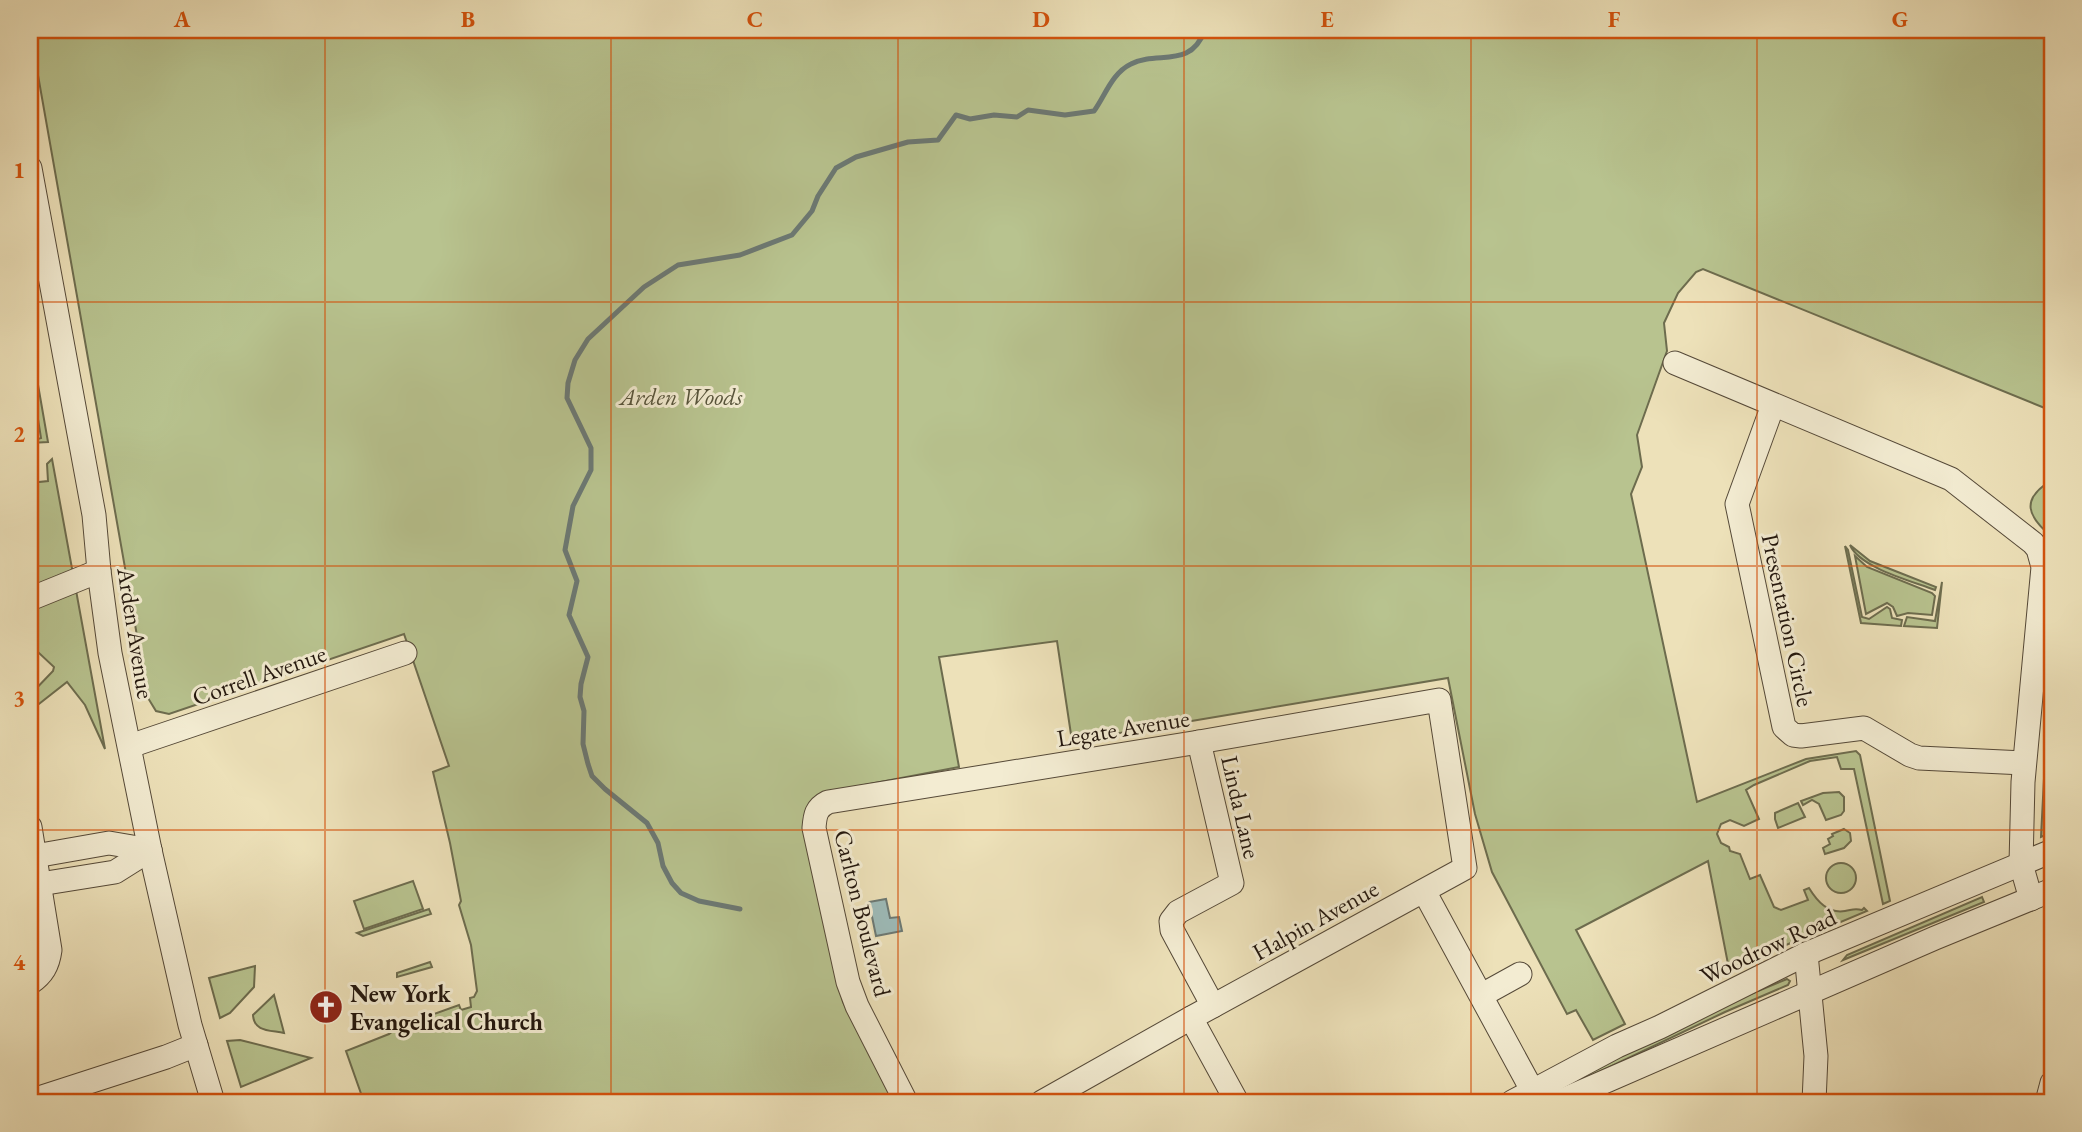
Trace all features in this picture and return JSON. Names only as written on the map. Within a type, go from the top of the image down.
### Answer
[{"type":"street","name":"Arden Avenue","points":[[30,168],[94,515],[110,653],[150,850],[196,1045],[213,1102]]},
{"type":"street","points":[[1558,1102],[2042,895],[2021,864],[2024,763],[2043,567],[2038,549],[2033,542],[1951,479],[1675,363]]},
{"type":"street","name":"Presentation Circle","points":[[1773,405],[1737,504],[1784,727],[1793,735],[1801,736],[1858,727],[1919,758],[2024,763]]},
{"type":"street","points":[[30,599],[99,571]]},
{"type":"street","name":"Correll Avenue","points":[[130,746],[405,653]]},
{"type":"street","name":"Legate Avenue","points":[[817,810],[828,802],[1439,700]]},
{"type":"street","name":"Halpin Avenue","points":[[1042,1102],[1465,868],[1439,700]]},
{"type":"street","name":"Linda Lane","points":[[1199,742],[1232,883],[1178,912],[1171,921],[1172,930],[1213,1006]]},
{"type":"street","name":"Carlton Boulevard","points":[[817,810],[814,828],[848,982],[857,1006],[906,1102]]},
{"type":"street","points":[[30,827],[50,950],[42,974],[30,983]]},
{"type":"street","points":[[35,856],[109,844],[150,850]]},
{"type":"street","points":[[40,884],[116,872],[150,850]]},
{"type":"street","name":"Woodrow Road","points":[[1512,1102],[1806,954],[2052,851]]},
{"type":"street","points":[[1424,891],[1532,1090]]},
{"type":"street","points":[[1806,954],[1816,1056],[1814,1102]]},
{"type":"street","points":[[1482,995],[1520,974]]},
{"type":"street","points":[[1191,1018],[1237,1102]]},
{"type":"street","points":[[30,1101],[196,1045]]},
{"type":"street","points":[[2046,1102],[2052,1083]]},
{"type":"green space","name":"Arden Woods","points":[[30,30],[2052,30],[2052,411],[1703,269],[1696,272],[1678,293],[1664,323],[1667,351],[1637,435],[1642,467],[1631,494],[1697,802],[1806,759],[1856,751],[1860,755],[1890,901],[1883,904],[1854,769],[1841,769],[1837,757],[1810,761],[1754,785],[1746,790],[1759,819],[1744,826],[1730,820],[1721,824],[1717,834],[1721,843],[1729,847],[1730,851],[1740,854],[1750,879],[1760,875],[1774,907],[1781,910],[1808,900],[1804,890],[1809,888],[1819,902],[1833,911],[1864,908],[1867,911],[1729,969],[1708,861],[1576,930],[1625,1024],[1593,1040],[1576,1010],[1567,1014],[1492,872],[1475,814],[1448,678],[1072,741],[1057,641],[939,657],[959,767],[828,792],[807,823],[843,1002],[895,1102],[364,1102],[346,1051],[389,1034],[398,1027],[459,1005],[461,1010],[471,1007],[470,998],[474,997],[477,991],[471,945],[459,905],[461,901],[450,843],[433,772],[449,766],[404,634],[169,714],[156,711],[148,698]]},
{"type":"green space","points":[[30,339],[48,442],[30,443],[41,438],[30,369]]},
{"type":"green space","points":[[52,459],[105,749],[85,705],[67,682],[30,711],[30,695],[54,667],[38,652],[30,649],[30,483],[48,481],[47,464]]},
{"type":"green space","points":[[2052,480],[2052,537],[2037,522],[2031,501],[2042,487]]},
{"type":"green space","points":[[1850,545],[1870,561],[1936,587],[1935,590],[1875,567]]},
{"type":"green space","points":[[1845,546],[1862,617],[1869,619],[1887,607],[1892,618],[1902,620],[1901,626],[1861,623]]},
{"type":"green space","points":[[1855,556],[1867,567],[1932,593],[1935,596],[1932,615],[1908,613],[1897,616],[1893,607],[1887,603],[1866,614]]},
{"type":"green space","points":[[1942,582],[1937,628],[1904,626],[1907,617],[1935,621]]},
{"type":"green space","points":[[2052,639],[2052,832],[2041,837],[2050,662]]},
{"type":"green space","points":[[1839,792],[1844,797],[1844,811],[1841,815],[1826,820],[1819,804],[1812,800],[1803,805],[1801,801],[1823,793]]},
{"type":"green space","points":[[1798,803],[1805,817],[1778,828],[1775,813]]},
{"type":"green space","points":[[1844,829],[1850,833],[1851,841],[1844,848],[1825,854],[1823,848],[1830,844],[1828,839],[1832,834]]},
{"type":"green space","points":[[1841,863],[1852,867],[1856,878],[1852,889],[1841,893],[1830,889],[1826,878],[1830,867]]},
{"type":"green space","points":[[413,881],[423,909],[364,929],[354,901]]},
{"type":"green space","points":[[1982,897],[1984,902],[1843,960],[1847,955]]},
{"type":"green space","points":[[429,909],[431,914],[363,936],[357,933]]},
{"type":"green space","points":[[430,962],[432,967],[397,977],[397,973]]},
{"type":"green space","points":[[255,966],[254,987],[230,1013],[220,1018],[209,978]]},
{"type":"green space","points":[[1787,979],[1790,981],[1788,985],[1576,1083],[1576,1080],[1635,1049]]},
{"type":"green space","points":[[274,995],[284,1033],[264,1029],[254,1021],[253,1015]]},
{"type":"green space","points":[[240,1040],[311,1058],[241,1087],[227,1041]]},
{"type":"water","points":[[886,899],[890,918],[899,917],[902,931],[876,936],[869,902]]},
{"type":"waterway","points":[[740,909],[699,901],[681,893],[663,866],[658,843],[647,823],[605,789],[592,776],[588,764],[583,744],[584,711],[580,697],[588,657],[569,615],[577,581],[565,550],[573,506],[591,470],[591,448],[567,398],[568,383],[575,360],[588,339],[644,287],[678,265],[740,255],[792,235],[812,211],[836,168],[856,157],[908,142],[938,140],[956,115],[970,119],[994,115],[1017,117],[1028,110],[1065,115],[1094,111],[1124,68],[1141,60],[1182,55],[1199,42],[1205,30]]},
{"type":"place","name":"New York Evangelical Church","points":[[326,1007]]}]
